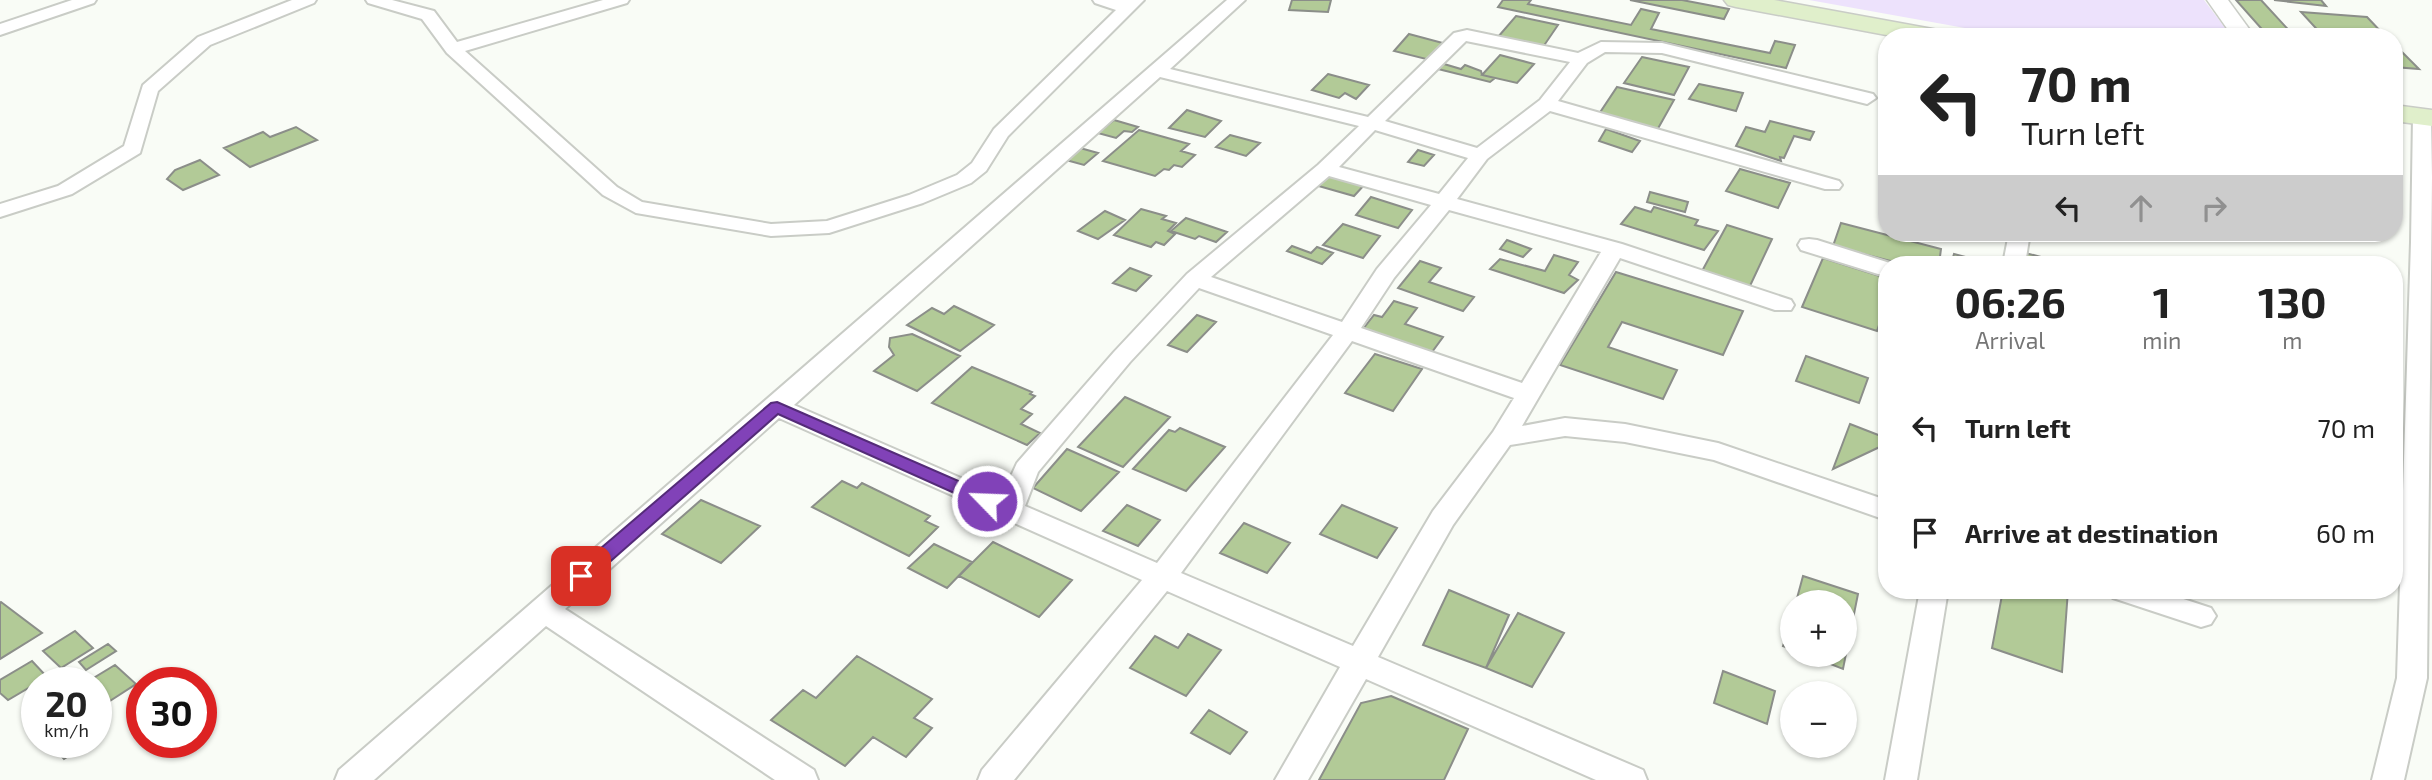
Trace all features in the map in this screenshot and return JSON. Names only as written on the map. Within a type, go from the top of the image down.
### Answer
[{"type":"main road","points":[[1736,0],[1889,28]]},
{"type":"main road","points":[[2403,114],[2427,118]]},
{"type":"street","points":[[0,211],[65,190],[133,149],[149,89],[204,41],[308,0]]},
{"type":"street","points":[[374,0],[428,15],[453,49],[610,191],[636,207],[771,230],[829,227],[916,199],[964,179],[979,167],[1001,133],[1131,4]]},
{"type":"street","points":[[453,49],[534,28],[621,0]]},
{"type":"street","points":[[1101,0],[1131,4]]},
{"type":"street","points":[[351,780],[542,609],[777,407],[1237,0]]},
{"type":"street","points":[[2217,0],[2237,28]]},
{"type":"street","points":[[0,30],[73,2]]},
{"type":"street","points":[[1010,511],[1026,469],[1122,357],[1195,279],[1325,169],[1460,37],[1466,35],[1581,59]]},
{"type":"street","points":[[994,780],[1161,578],[1348,331],[1385,274],[1419,236],[1480,155],[1547,104],[1581,59],[1601,47],[1662,48],[1867,98]]},
{"type":"street","points":[[1157,71],[1371,123],[1480,155]]},
{"type":"street","points":[[1547,104],[1832,185]]},
{"type":"street","points":[[2388,780],[2412,678],[2424,464],[2422,242],[2427,118]]},
{"type":"street","points":[[1325,169],[1614,250],[1783,305]]},
{"type":"street","points":[[1809,245],[1878,267]]},
{"type":"street","points":[[1291,780],[1443,518],[1502,438],[1614,250]]},
{"type":"street","points":[[1195,279],[1528,394]]},
{"type":"street","points":[[777,407],[1161,578],[1631,780]]},
{"type":"street","points":[[1502,438],[1565,427],[1625,433],[1718,452],[1878,507]]},
{"type":"street","points":[[1901,780],[1932,599]]},
{"type":"street","points":[[2150,599],[2201,616]]},
{"type":"street","points":[[542,609],[803,780]]},
{"type":"shaded area","points":[[1809,0],[2204,0],[2225,28],[1965,28]]},
{"type":"building","points":[[1292,0],[1331,0],[1328,12],[1289,10]]},
{"type":"building","points":[[1503,0],[1531,0],[1528,4],[1631,25],[1641,9],[1659,13],[1651,29],[1770,53],[1775,41],[1795,45],[1786,68],[1498,7]]},
{"type":"building","points":[[1630,0],[1682,0],[1729,9],[1724,19]]},
{"type":"building","points":[[2236,0],[2261,0],[2287,28],[2261,28]]},
{"type":"building","points":[[2274,0],[2321,0],[2326,6]]},
{"type":"building","points":[[2301,12],[2367,17],[2377,28],[2316,28]]},
{"type":"building","points":[[1516,16],[1558,25],[1543,47],[1498,37]]},
{"type":"building","points":[[1409,34],[1454,46],[1438,62],[1394,51]]},
{"type":"building","points":[[2403,53],[2419,69],[2403,68]]},
{"type":"building","points":[[1500,55],[1534,64],[1517,83],[1482,75]]},
{"type":"building","points":[[1642,57],[1689,67],[1674,95],[1624,83]]},
{"type":"building","points":[[1444,64],[1461,69],[1465,65],[1481,71],[1482,75],[1495,78],[1490,82],[1438,69]]},
{"type":"building","points":[[1328,74],[1369,85],[1356,99],[1345,93],[1339,98],[1312,90]]},
{"type":"building","points":[[1699,84],[1743,93],[1736,111],[1689,99]]},
{"type":"building","points":[[1617,87],[1674,100],[1656,132],[1597,117]]},
{"type":"building","points":[[1187,110],[1221,121],[1205,137],[1169,128]]},
{"type":"building","points":[[1114,120],[1138,127],[1132,132],[1124,131],[1116,138],[1098,133]]},
{"type":"building","points":[[1770,121],[1814,132],[1810,140],[1794,136],[1784,158],[1780,157],[1781,161],[1736,146],[1746,127],[1765,132]]},
{"type":"building","points":[[296,127],[317,140],[250,167],[224,148],[263,132],[270,137]]},
{"type":"building","points":[[1606,129],[1640,141],[1632,152],[1599,141]]},
{"type":"building","points":[[1139,130],[1189,144],[1181,151],[1195,155],[1182,167],[1174,165],[1155,176],[1103,161]]},
{"type":"building","points":[[1230,135],[1260,143],[1246,156],[1216,147]]},
{"type":"building","points":[[1080,148],[1098,153],[1084,165],[1066,160]]},
{"type":"building","points":[[1418,150],[1434,155],[1424,166],[1408,162]]},
{"type":"building","points":[[200,160],[219,175],[183,190],[167,179],[175,170]]},
{"type":"building","points":[[1740,169],[1790,183],[1778,208],[1726,191]]},
{"type":"building","points":[[1328,171],[1366,183],[1354,196],[1315,185]]},
{"type":"building","points":[[1650,192],[1688,202],[1685,212],[1647,202]]},
{"type":"building","points":[[1371,197],[1412,210],[1398,228],[1356,215]]},
{"type":"building","points":[[1635,207],[1651,212],[1654,207],[1698,220],[1695,225],[1718,231],[1704,250],[1621,224]]},
{"type":"building","points":[[1141,209],[1166,216],[1162,219],[1176,223],[1168,231],[1175,234],[1164,245],[1156,242],[1151,247],[1114,235]]},
{"type":"building","points":[[1105,211],[1125,220],[1098,239],[1078,231]]},
{"type":"building","points":[[1186,218],[1227,232],[1216,242],[1171,231]]},
{"type":"building","points":[[1841,223],[1878,233],[1878,242],[1914,242],[1941,249],[1940,256],[1878,258],[1833,246]]},
{"type":"building","points":[[1343,224],[1380,236],[1363,258],[1323,245]]},
{"type":"building","points":[[1727,225],[1772,239],[1749,288],[1701,273]]},
{"type":"building","points":[[1507,240],[1531,249],[1523,257],[1500,249]]},
{"type":"building","points":[[1292,246],[1311,253],[1317,247],[1333,253],[1322,264],[1287,251]]},
{"type":"building","points":[[2018,251],[2037,256],[2017,256]]},
{"type":"building","points":[[1554,255],[1578,262],[1569,275],[1578,280],[1564,293],[1490,269],[1500,259],[1545,271]]},
{"type":"building","points":[[1823,258],[1878,275],[1877,331],[1802,307]]},
{"type":"building","points":[[1420,261],[1441,268],[1429,282],[1474,297],[1463,311],[1398,288]]},
{"type":"building","points":[[1130,268],[1151,276],[1136,291],[1113,283]]},
{"type":"building","points":[[1616,272],[1743,311],[1723,355],[1622,322],[1608,347],[1677,370],[1663,399],[1560,365]]},
{"type":"building","points":[[1394,301],[1417,308],[1405,324],[1443,337],[1432,352],[1363,329],[1374,315],[1382,317]]},
{"type":"building","points":[[954,306],[994,325],[960,351],[907,325],[932,308],[944,314]]},
{"type":"building","points":[[1197,315],[1216,322],[1187,352],[1168,345]]},
{"type":"building","points":[[912,334],[960,356],[917,391],[874,371],[894,355],[889,347],[890,338]]},
{"type":"building","points":[[1375,354],[1422,369],[1393,411],[1345,393]]},
{"type":"building","points":[[1806,356],[1868,378],[1859,403],[1796,381]]},
{"type":"building","points":[[972,367],[1032,392],[1030,394],[1035,396],[1021,409],[1032,414],[1021,424],[1040,433],[1027,445],[932,403]]},
{"type":"building","points":[[1125,397],[1170,417],[1123,467],[1078,447]]},
{"type":"building","points":[[1850,424],[1878,435],[1878,448],[1833,469]]},
{"type":"building","points":[[1180,428],[1225,447],[1186,491],[1133,469],[1169,430],[1175,432]]},
{"type":"building","points":[[1067,449],[1119,472],[1081,511],[1033,488]]},
{"type":"building","points":[[842,481],[857,488],[862,483],[930,516],[925,521],[938,527],[909,556],[812,507]]},
{"type":"building","points":[[701,500],[760,526],[721,563],[662,534]]},
{"type":"building","points":[[1127,505],[1160,520],[1138,546],[1103,531]]},
{"type":"building","points":[[1342,505],[1397,528],[1377,558],[1320,534]]},
{"type":"building","points":[[1244,523],[1290,543],[1267,573],[1220,553]]},
{"type":"building","points":[[993,542],[1072,580],[1039,617],[959,576]]},
{"type":"building","points":[[934,544],[972,562],[947,588],[908,568]]},
{"type":"building","points":[[1803,576],[1846,590],[1799,590]]},
{"type":"building","points":[[1449,590],[1509,615],[1486,668],[1423,645]]},
{"type":"building","points":[[2001,599],[2067,599],[2062,672],[1992,648]]},
{"type":"building","points":[[0,603],[42,633],[0,659]]},
{"type":"building","points":[[1518,613],[1564,633],[1532,687],[1486,668]]},
{"type":"building","points":[[75,631],[93,648],[63,667],[43,651]]},
{"type":"building","points":[[1188,634],[1221,650],[1186,696],[1130,668],[1155,636],[1178,648]]},
{"type":"building","points":[[108,644],[116,651],[91,667],[83,667],[79,662]]},
{"type":"building","points":[[857,656],[932,699],[914,718],[932,728],[906,757],[873,737],[845,766],[771,720],[803,690],[816,698]]},
{"type":"building","points":[[32,661],[38,667],[22,667]]},
{"type":"building","points":[[115,665],[126,675],[126,690],[112,700],[112,667]]},
{"type":"building","points":[[21,668],[21,692],[8,700],[0,693],[0,680]]},
{"type":"building","points":[[1723,671],[1775,691],[1767,724],[1714,703]]},
{"type":"building","points":[[1391,696],[1468,729],[1444,780],[1319,780],[1361,703]]},
{"type":"building","points":[[1209,710],[1247,732],[1230,754],[1191,733]]},
{"type":"route","points":[[581,576],[777,407],[987,501]]}]
